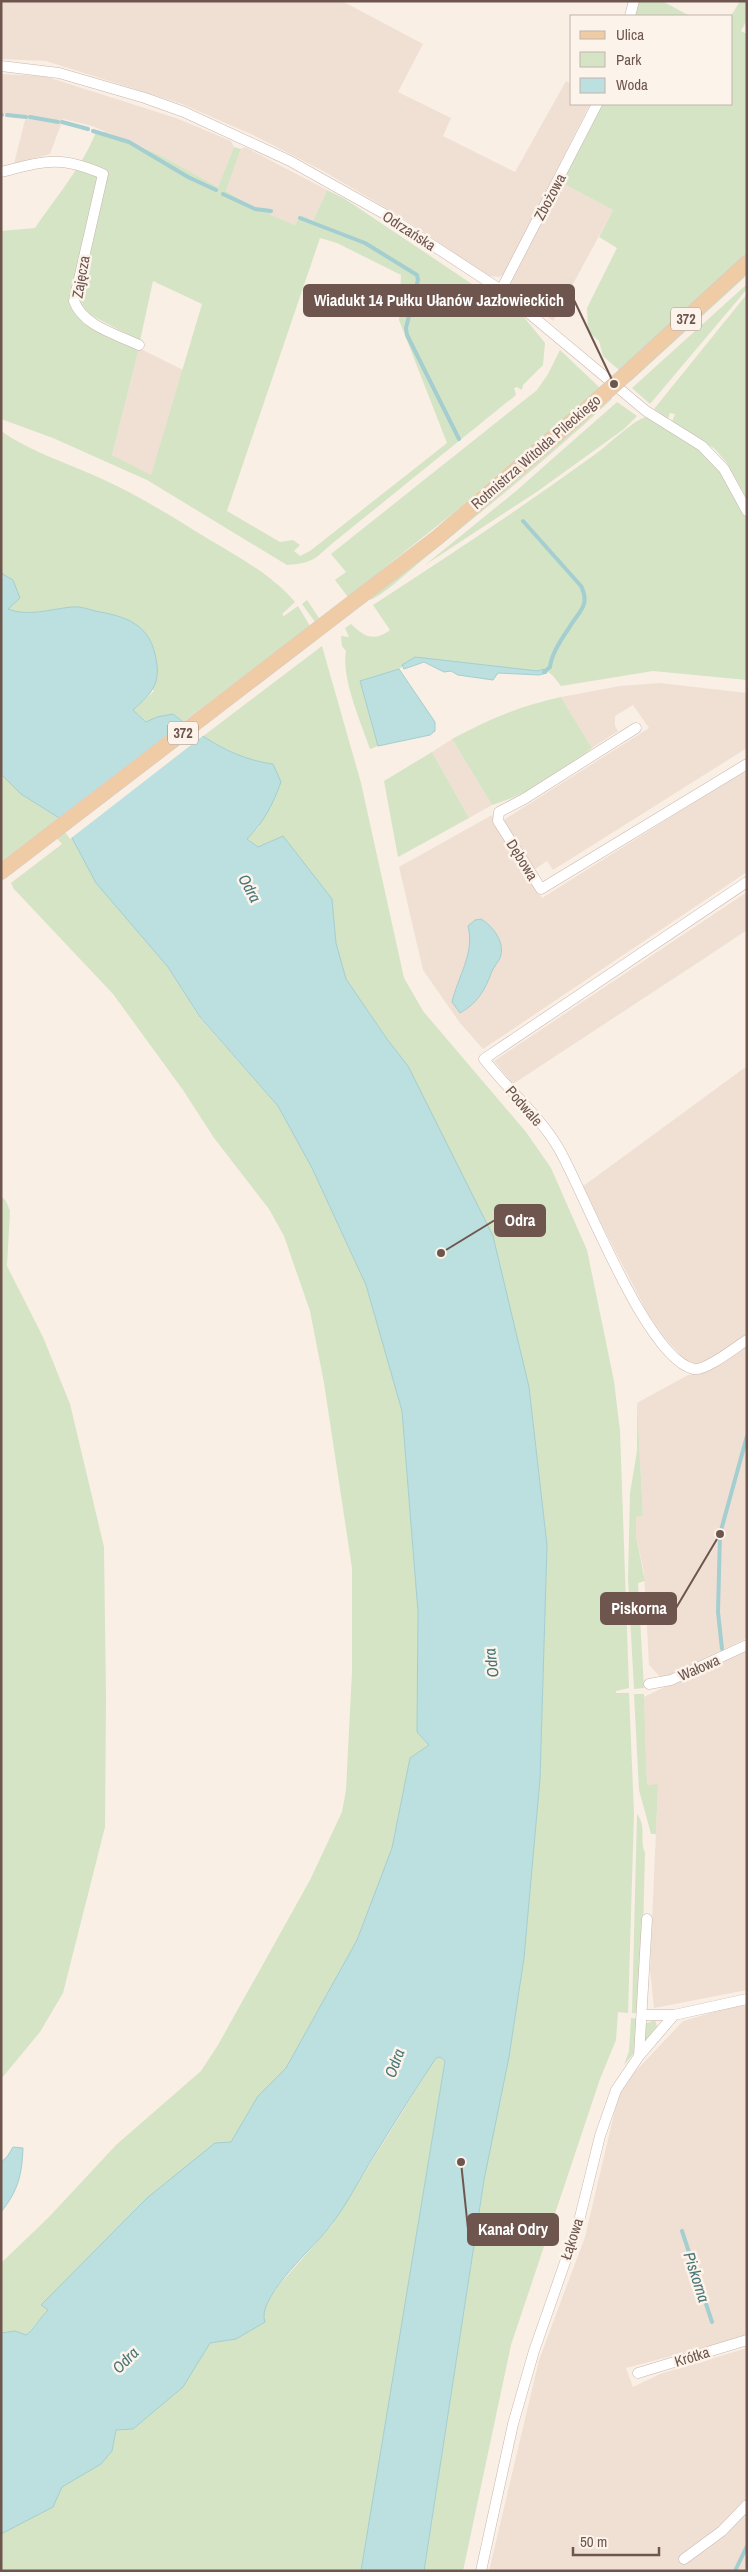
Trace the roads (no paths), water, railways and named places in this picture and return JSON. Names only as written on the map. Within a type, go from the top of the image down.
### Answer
[{"type":"main road","name":"Rotmistrza Witolda Pileckiego","points":[[1,872],[365,594],[506,480],[605,393],[747,263]]},
{"type":"street","points":[[630,15],[634,1]]},
{"type":"street","name":"Odrzańska","points":[[1,66],[59,73],[145,98],[245,139],[290,161],[388,216],[501,290],[646,410],[702,446],[717,459],[747,511]]},
{"type":"street","name":"Zbożowa","points":[[501,290],[596,105]]},
{"type":"street","name":"Zajęcza","points":[[1,172],[53,160],[72,162],[102,174],[74,301],[84,318],[139,345]]},
{"type":"street","name":"Dębowa","points":[[636,728],[524,799],[499,812],[498,821],[541,889],[747,764]]},
{"type":"street","name":"Podwale","points":[[747,882],[484,1059],[560,1150],[610,1259],[661,1342],[685,1366],[696,1370],[707,1366],[747,1340]]},
{"type":"street","name":"Wałowa","points":[[650,1684],[671,1680],[747,1644]]},
{"type":"street","name":"Łąkowa","points":[[481,2571],[513,2424],[534,2351],[578,2225],[600,2136],[616,2090],[639,2056],[647,1919]]},
{"type":"street","points":[[642,2015],[674,2015],[747,1999]]},
{"type":"street","points":[[639,2056],[674,2015]]},
{"type":"street","name":"Krótka","points":[[638,2373],[747,2340]]},
{"type":"street","points":[[684,2559],[722,2531],[747,2505]]},
{"type":"water","points":[[1,573],[13,580],[20,598],[8,609],[40,612],[81,607],[116,615],[141,628],[152,643],[157,664],[156,680],[151,692],[133,710],[146,722],[157,717],[173,714],[208,739],[232,752],[273,764],[281,782],[267,812],[247,839],[258,847],[283,836],[332,899],[336,943],[346,979],[408,1066],[493,1236],[529,1387],[547,1545],[540,1779],[524,1958],[509,2057],[484,2180],[424,2571],[361,2571],[445,2061],[440,2057],[436,2058],[419,2084],[335,2220],[284,2277],[275,2290],[264,2313],[265,2322],[236,2339],[210,2343],[183,2387],[133,2429],[116,2430],[112,2451],[101,2464],[62,2487],[53,2507],[1,2534],[1,2333],[15,2331],[26,2335],[48,2310],[41,2305],[147,2198],[215,2143],[231,2142],[258,2096],[286,2068],[357,1940],[392,1848],[410,1758],[429,1745],[417,1732],[418,1612],[402,1411],[366,1285],[312,1168],[278,1106],[200,1017],[168,967],[96,883],[59,818],[21,794],[1,774]]},
{"type":"water","points":[[415,657],[538,671],[544,669],[547,673],[539,675],[498,673],[493,680],[458,675],[451,671],[444,672],[424,662],[404,669],[402,665]]},
{"type":"water","points":[[399,669],[435,722],[435,731],[430,735],[378,746],[360,681]]},
{"type":"water","points":[[481,919],[494,930],[500,941],[500,958],[480,995],[472,1005],[460,1013],[452,1002],[468,955],[470,936],[468,926],[475,920]]},
{"type":"water","points":[[13,2147],[23,2148],[22,2166],[15,2190],[1,2212],[1,2162],[7,2157]]},
{"type":"waterway","points":[[7,115],[26,117]]},
{"type":"waterway","points":[[30,117],[58,122]]},
{"type":"waterway","points":[[62,122],[88,129]]},
{"type":"waterway","points":[[93,131],[129,142],[188,177],[216,190]]},
{"type":"waterway","points":[[223,194],[255,209],[271,211]]},
{"type":"waterway","points":[[300,218],[365,243],[417,275],[418,280],[406,328],[407,335],[459,439]]},
{"type":"waterway","points":[[523,521],[581,586],[585,599],[582,608],[557,647],[550,667],[544,672]]},
{"type":"waterway","name":"Piskorna","points":[[722,1649],[718,1612],[720,1534],[747,1436]]},
{"type":"waterway","name":"Piskorna","points":[[682,2231],[712,2322]]},
{"type":"waterway","name":"Piskorna","points":[[735,2571],[747,2546]]},
{"type":"place","name":"Wiadukt 14 Pułku Ułanów Jazłowieckich","points":[[614,384]]},
{"type":"place","name":"Odra","points":[[441,1253]]},
{"type":"place","name":"Piskorna","points":[[720,1534]]},
{"type":"place","name":"Kanał Odry","points":[[461,2162]]}]
